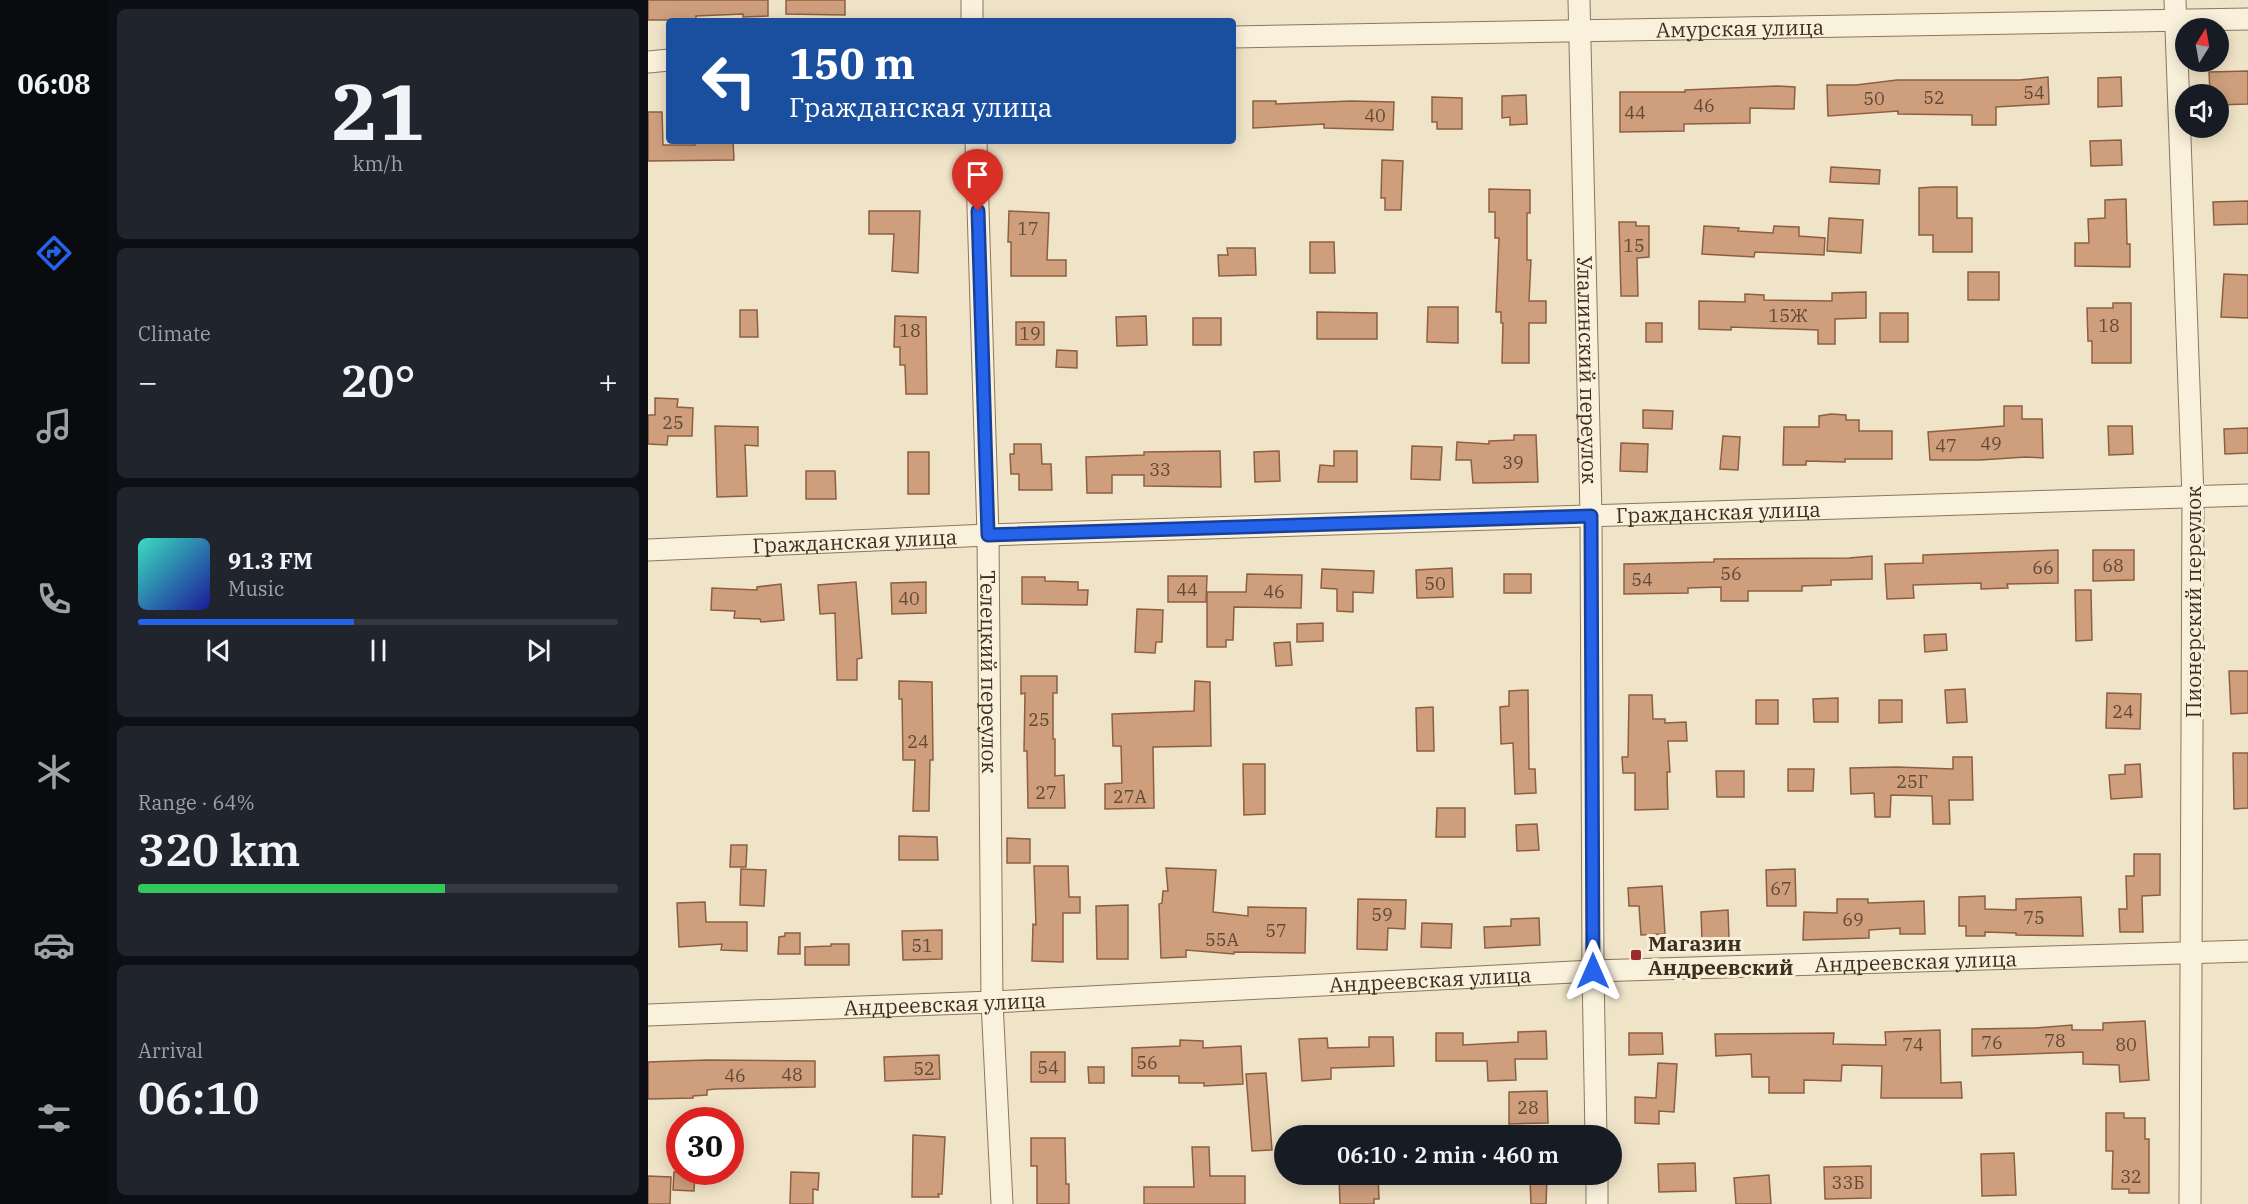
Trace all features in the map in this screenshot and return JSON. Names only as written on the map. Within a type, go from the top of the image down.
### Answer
[{"type":"street","points":[[972,0],[972,18]]},
{"type":"street","name":"Улалинский переулок","points":[[1579,0],[1591,516],[1596,1125]]},
{"type":"street","name":"Амурская улица","points":[[1236,37],[1580,30],[2175,10],[2248,19]]},
{"type":"street","name":"Пионерский переулок","points":[[2175,10],[2193,497],[2190,1204]]},
{"type":"street","points":[[648,62],[666,60]]},
{"type":"street","name":"Телецкий переулок","points":[[976,144],[988,535],[992,1002],[1002,1204]]},
{"type":"street","name":"Гражданская улица","points":[[648,550],[988,535],[2248,495]]},
{"type":"street","name":"Андреевская улица","points":[[648,1015],[992,1002],[1593,971],[2248,951]]},
{"type":"street","points":[[1597,1185],[1597,1204]]},
{"type":"building","points":[[648,0],[768,0],[768,16],[743,17],[743,14],[648,20]]},
{"type":"building","points":[[786,0],[845,0],[845,15],[786,14]]},
{"type":"building","points":[[2248,71],[2248,104],[2229,105],[2229,84],[2210,84],[2209,72]]},
{"type":"building","points":[[2048,77],[2049,104],[1996,107],[1996,125],[1972,125],[1972,115],[1898,114],[1898,111],[1828,116],[1827,85],[1856,85],[1897,80],[2019,80]]},
{"type":"building","points":[[2121,77],[2122,106],[2098,107],[2098,78]]},
{"type":"building","points":[[1795,87],[1794,109],[1750,108],[1750,123],[1684,124],[1684,131],[1620,132],[1620,92],[1685,92],[1685,90]]},
{"type":"building","points":[[1526,95],[1527,124],[1510,125],[1510,117],[1502,118],[1502,96]]},
{"type":"building","points":[[1432,97],[1462,98],[1462,129],[1437,129],[1437,122],[1432,122]]},
{"type":"building","points":[[1253,101],[1276,101],[1276,104],[1394,102],[1393,130],[1324,128],[1324,124],[1253,128]]},
{"type":"building","points":[[648,112],[662,112],[663,145],[733,144],[734,160],[648,161]]},
{"type":"building","points":[[2121,140],[2122,165],[2091,166],[2090,141]]},
{"type":"building","points":[[1382,160],[1403,161],[1401,210],[1385,210],[1385,198],[1381,198]]},
{"type":"building","points":[[1831,167],[1880,170],[1879,184],[1830,182]]},
{"type":"building","points":[[1957,187],[1957,218],[1972,218],[1972,252],[1933,252],[1933,235],[1919,235],[1919,188]]},
{"type":"building","points":[[1489,189],[1530,190],[1530,213],[1527,213],[1527,260],[1531,260],[1529,301],[1546,301],[1546,323],[1529,323],[1529,363],[1502,363],[1503,323],[1501,323],[1501,312],[1496,312],[1499,238],[1495,238],[1495,212],[1489,212]]},
{"type":"building","points":[[2126,199],[2130,267],[2075,266],[2075,243],[2089,243],[2088,219],[2105,218],[2105,200]]},
{"type":"building","points":[[2248,201],[2248,224],[2214,225],[2213,202]]},
{"type":"building","points":[[869,211],[920,211],[918,273],[892,271],[894,234],[869,234]]},
{"type":"building","points":[[1009,211],[1049,213],[1047,260],[1066,260],[1066,276],[1011,276],[1011,242],[1008,242]]},
{"type":"building","points":[[1829,218],[1863,220],[1861,253],[1827,251]]},
{"type":"building","points":[[1619,222],[1636,222],[1636,226],[1649,226],[1649,257],[1637,258],[1638,296],[1621,296]]},
{"type":"building","points":[[1704,226],[1773,233],[1774,226],[1799,227],[1799,236],[1825,238],[1824,255],[1755,252],[1754,257],[1702,254]]},
{"type":"building","points":[[1310,242],[1334,242],[1335,273],[1310,273]]},
{"type":"building","points":[[1227,248],[1255,248],[1256,275],[1219,276],[1218,255],[1228,255]]},
{"type":"building","points":[[1968,272],[1999,272],[1999,300],[1968,300]]},
{"type":"building","points":[[2224,274],[2248,275],[2248,318],[2221,317]]},
{"type":"building","points":[[1866,292],[1866,318],[1835,319],[1835,344],[1818,344],[1818,330],[1731,327],[1731,330],[1699,329],[1699,301],[1745,302],[1745,294],[1764,295],[1764,300],[1832,301],[1832,293]]},
{"type":"building","points":[[2113,303],[2131,303],[2131,363],[2092,363],[2092,341],[2088,341],[2087,308],[2113,308]]},
{"type":"building","points":[[1428,307],[1458,307],[1458,343],[1427,342]]},
{"type":"building","points":[[740,310],[757,310],[758,337],[740,337]]},
{"type":"building","points":[[1317,312],[1377,313],[1377,339],[1317,339]]},
{"type":"building","points":[[1880,313],[1908,313],[1908,342],[1880,342]]},
{"type":"building","points":[[895,316],[926,317],[927,394],[906,394],[905,365],[900,365],[900,347],[894,347]]},
{"type":"building","points":[[1146,316],[1147,345],[1117,346],[1116,317]]},
{"type":"building","points":[[1193,318],[1221,318],[1221,345],[1193,345]]},
{"type":"building","points":[[1016,322],[1044,322],[1044,345],[1016,345]]},
{"type":"building","points":[[1646,323],[1662,323],[1662,342],[1646,342]]},
{"type":"building","points":[[1057,350],[1077,351],[1077,368],[1056,367]]},
{"type":"building","points":[[655,398],[678,399],[677,407],[693,408],[692,436],[668,436],[667,445],[648,444],[648,415],[655,415]]},
{"type":"building","points":[[2004,406],[2022,406],[2022,419],[2042,419],[2043,458],[1930,460],[1928,432],[2004,426]]},
{"type":"building","points":[[1643,410],[1673,411],[1672,429],[1643,428]]},
{"type":"building","points":[[1846,415],[1846,420],[1859,420],[1859,431],[1892,431],[1892,459],[1845,459],[1845,462],[1806,461],[1806,465],[1783,465],[1784,427],[1819,427],[1819,416]]},
{"type":"building","points":[[715,426],[758,427],[758,446],[745,445],[747,496],[717,497]]},
{"type":"building","points":[[2108,426],[2132,426],[2133,454],[2109,455]]},
{"type":"building","points":[[2248,428],[2248,453],[2225,454],[2224,429]]},
{"type":"building","points":[[1514,435],[1536,435],[1538,482],[1473,483],[1471,460],[1456,460],[1457,442],[1489,444],[1489,441],[1514,440]]},
{"type":"building","points":[[1723,436],[1740,437],[1738,470],[1720,469]]},
{"type":"building","points":[[1621,443],[1648,444],[1647,472],[1620,471]]},
{"type":"building","points":[[1014,444],[1041,444],[1042,464],[1051,464],[1052,490],[1019,490],[1019,474],[1011,474],[1010,454],[1014,454]]},
{"type":"building","points":[[1412,446],[1442,447],[1440,480],[1411,479]]},
{"type":"building","points":[[1220,451],[1221,487],[1144,486],[1144,475],[1112,475],[1112,493],[1087,493],[1086,457],[1144,455],[1144,452]]},
{"type":"building","points":[[1279,451],[1280,481],[1255,482],[1254,452]]},
{"type":"building","points":[[1334,451],[1357,451],[1357,482],[1318,482],[1320,465],[1334,466]]},
{"type":"building","points":[[908,452],[929,452],[929,494],[908,494]]},
{"type":"building","points":[[806,471],[835,471],[836,499],[806,499]]},
{"type":"building","points":[[2058,550],[2058,583],[2007,584],[2008,588],[1981,589],[1981,583],[1913,585],[1914,598],[1887,599],[1885,564],[1923,563],[1923,555]]},
{"type":"building","points":[[2093,550],[2134,550],[2134,580],[2093,581]]},
{"type":"building","points":[[1872,556],[1872,579],[1831,580],[1831,585],[1802,586],[1802,591],[1748,591],[1748,601],[1721,601],[1721,587],[1688,588],[1688,593],[1624,594],[1624,564],[1714,562],[1714,559]]},
{"type":"building","points":[[1452,568],[1453,597],[1417,598],[1416,570]]},
{"type":"building","points":[[1322,569],[1374,571],[1373,593],[1353,592],[1353,612],[1337,611],[1337,589],[1321,588]]},
{"type":"building","points":[[1247,574],[1302,575],[1301,608],[1234,607],[1233,640],[1226,640],[1226,647],[1207,647],[1207,592],[1246,592]]},
{"type":"building","points":[[1504,574],[1531,574],[1531,593],[1504,593]]},
{"type":"building","points":[[1168,576],[1207,576],[1206,602],[1168,602]]},
{"type":"building","points":[[1022,577],[1045,577],[1045,581],[1078,582],[1078,590],[1088,590],[1087,605],[1022,604]]},
{"type":"building","points":[[856,582],[862,658],[857,659],[857,680],[837,680],[835,613],[820,614],[818,585]]},
{"type":"building","points":[[926,582],[926,613],[892,614],[891,583]]},
{"type":"building","points":[[781,584],[784,620],[761,622],[760,619],[734,618],[735,611],[711,610],[712,588],[757,590],[757,587]]},
{"type":"building","points":[[2075,590],[2091,590],[2092,640],[2076,641]]},
{"type":"building","points":[[1137,609],[1163,610],[1162,642],[1156,642],[1155,653],[1135,652]]},
{"type":"building","points":[[1323,623],[1323,641],[1297,642],[1297,624]]},
{"type":"building","points":[[1946,634],[1947,650],[1925,652],[1924,635]]},
{"type":"building","points":[[1290,642],[1292,665],[1276,666],[1274,643]]},
{"type":"building","points":[[2229,671],[2248,671],[2248,713],[2231,714]]},
{"type":"building","points":[[1021,676],[1057,676],[1057,693],[1053,693],[1055,776],[1064,775],[1065,808],[1028,808],[1027,751],[1024,751],[1025,693],[1021,694]]},
{"type":"building","points":[[899,681],[932,682],[933,760],[930,760],[929,811],[913,811],[915,760],[903,760],[902,699],[899,699]]},
{"type":"building","points":[[1195,681],[1210,682],[1211,746],[1153,747],[1154,808],[1105,809],[1105,784],[1122,783],[1121,746],[1113,746],[1112,714],[1194,711]]},
{"type":"building","points":[[1965,689],[1967,722],[1947,723],[1945,690]]},
{"type":"building","points":[[1528,690],[1529,769],[1535,769],[1536,793],[1515,794],[1513,743],[1501,744],[1500,707],[1509,706],[1509,691]]},
{"type":"building","points":[[2107,693],[2141,694],[2140,729],[2106,728]]},
{"type":"building","points":[[1629,695],[1652,695],[1653,719],[1665,719],[1665,723],[1686,722],[1687,741],[1668,741],[1670,772],[1667,772],[1668,809],[1635,810],[1635,773],[1623,773],[1622,757],[1628,757]]},
{"type":"building","points":[[1838,698],[1838,722],[1814,722],[1813,699]]},
{"type":"building","points":[[1756,700],[1778,700],[1778,724],[1756,724]]},
{"type":"building","points":[[1879,700],[1902,700],[1902,722],[1879,723]]},
{"type":"building","points":[[1433,707],[1434,751],[1417,751],[1416,708]]},
{"type":"building","points":[[2233,753],[2248,753],[2248,808],[2234,809]]},
{"type":"building","points":[[1953,757],[1972,757],[1973,800],[1949,800],[1950,824],[1933,824],[1932,796],[1891,795],[1890,817],[1875,817],[1874,793],[1851,794],[1850,768],[1953,769]]},
{"type":"building","points":[[1243,764],[1265,764],[1265,814],[1244,815]]},
{"type":"building","points":[[2140,764],[2142,797],[2111,799],[2109,775],[2125,774],[2125,765]]},
{"type":"building","points":[[1788,769],[1814,769],[1813,791],[1788,791]]},
{"type":"building","points":[[1716,771],[1744,771],[1744,797],[1717,797]]},
{"type":"building","points":[[1437,808],[1465,808],[1465,837],[1436,837]]},
{"type":"building","points":[[1537,824],[1539,850],[1517,851],[1516,825]]},
{"type":"building","points":[[899,836],[937,837],[938,860],[899,860]]},
{"type":"building","points":[[1007,838],[1030,839],[1030,863],[1007,863]]},
{"type":"building","points":[[731,845],[747,845],[746,867],[730,867]]},
{"type":"building","points":[[2134,854],[2160,854],[2160,895],[2142,896],[2143,932],[2120,932],[2119,909],[2127,909],[2126,876],[2134,876]]},
{"type":"building","points":[[1034,866],[1068,866],[1069,897],[1080,897],[1080,913],[1063,913],[1063,962],[1032,961],[1033,924],[1036,925]]},
{"type":"building","points":[[1166,868],[1216,870],[1213,912],[1248,916],[1248,907],[1306,908],[1305,953],[1234,952],[1234,954],[1186,950],[1186,957],[1161,958],[1159,904],[1162,903],[1163,891],[1168,891]]},
{"type":"building","points":[[741,869],[766,870],[764,906],[740,905]]},
{"type":"building","points":[[1795,869],[1796,906],[1767,906],[1766,870]]},
{"type":"building","points":[[1662,886],[1665,934],[1641,935],[1639,906],[1629,906],[1628,888]]},
{"type":"building","points":[[1985,896],[1985,909],[2016,910],[2016,899],[2081,897],[2083,936],[1985,932],[1985,936],[1966,936],[1966,926],[1959,926],[1959,897]]},
{"type":"building","points":[[1358,899],[1406,900],[1405,929],[1388,928],[1387,950],[1357,949]]},
{"type":"building","points":[[1837,899],[1868,899],[1868,903],[1924,901],[1925,934],[1900,934],[1900,928],[1869,930],[1869,938],[1803,940],[1804,912],[1837,913]]},
{"type":"building","points":[[705,902],[706,922],[747,922],[747,951],[721,950],[722,944],[679,947],[677,903]]},
{"type":"building","points":[[1128,905],[1128,959],[1097,959],[1096,906]]},
{"type":"building","points":[[1728,910],[1729,938],[1702,940],[1701,912]]},
{"type":"building","points":[[1539,918],[1540,945],[1485,948],[1484,927],[1511,926],[1511,919]]},
{"type":"building","points":[[1422,923],[1452,924],[1451,948],[1421,947]]},
{"type":"building","points":[[942,930],[942,959],[903,960],[902,931]]},
{"type":"building","points":[[785,933],[800,933],[800,954],[778,954],[779,937],[785,936]]},
{"type":"building","points":[[831,944],[849,944],[849,965],[805,965],[805,947],[831,946]]},
{"type":"building","points":[[2145,1021],[2149,1080],[2120,1082],[2119,1065],[2083,1064],[2083,1052],[1972,1056],[1972,1029],[2072,1025],[2072,1030],[2103,1030],[2103,1023]]},
{"type":"building","points":[[1940,1030],[1941,1083],[1961,1082],[1962,1098],[1881,1098],[1882,1066],[1842,1065],[1841,1081],[1804,1080],[1804,1093],[1769,1093],[1769,1077],[1752,1077],[1751,1054],[1716,1056],[1715,1034],[1834,1033],[1833,1044],[1886,1045],[1885,1032]]},
{"type":"building","points":[[1546,1031],[1547,1059],[1515,1059],[1516,1080],[1488,1081],[1487,1061],[1436,1061],[1436,1033],[1463,1033],[1463,1045],[1518,1042],[1518,1032]]},
{"type":"building","points":[[1629,1033],[1662,1033],[1663,1054],[1629,1055]]},
{"type":"building","points":[[1369,1037],[1393,1037],[1394,1066],[1331,1068],[1331,1079],[1302,1081],[1299,1039],[1327,1038],[1328,1048],[1369,1047]]},
{"type":"building","points":[[1180,1040],[1203,1041],[1203,1048],[1241,1046],[1243,1084],[1204,1086],[1204,1083],[1179,1083],[1179,1076],[1132,1076],[1132,1048],[1180,1046]]},
{"type":"building","points":[[1031,1052],[1065,1052],[1065,1082],[1031,1082]]},
{"type":"building","points":[[939,1055],[940,1079],[885,1081],[884,1057]]},
{"type":"building","points":[[815,1061],[815,1087],[716,1089],[707,1090],[707,1095],[693,1096],[693,1098],[648,1099],[648,1062]]},
{"type":"building","points":[[1658,1063],[1677,1064],[1674,1112],[1659,1111],[1659,1124],[1635,1123],[1635,1097],[1656,1098]]},
{"type":"building","points":[[1088,1067],[1104,1067],[1104,1083],[1089,1083]]},
{"type":"building","points":[[1266,1073],[1272,1150],[1252,1151],[1246,1074]]},
{"type":"building","points":[[1547,1091],[1548,1123],[1509,1124],[1509,1092]]},
{"type":"building","points":[[2106,1113],[2124,1113],[2124,1118],[2145,1118],[2145,1139],[2149,1139],[2149,1193],[2129,1193],[2129,1189],[2112,1189],[2113,1151],[2106,1151]]},
{"type":"building","points":[[913,1135],[945,1137],[942,1194],[938,1194],[939,1197],[912,1197]]},
{"type":"building","points":[[1031,1138],[1065,1138],[1069,1204],[1037,1204],[1037,1166],[1031,1166]]},
{"type":"building","points":[[1192,1147],[1209,1147],[1210,1176],[1245,1176],[1245,1204],[1144,1204],[1144,1187],[1194,1187]]},
{"type":"building","points":[[2014,1153],[2016,1195],[1982,1196],[1981,1154]]},
{"type":"building","points":[[1695,1163],[1696,1191],[1659,1192],[1658,1164]]},
{"type":"building","points":[[1871,1166],[1871,1198],[1825,1199],[1824,1167]]},
{"type":"building","points":[[791,1172],[819,1173],[818,1190],[813,1189],[813,1204],[790,1204]]},
{"type":"building","points":[[1769,1175],[1771,1204],[1736,1204],[1734,1178]]},
{"type":"building","points":[[648,1176],[666,1177],[666,1185],[671,1185],[670,1204],[648,1204]]},
{"type":"building","points":[[673,1185],[694,1185],[694,1191],[673,1190]]},
{"type":"building","points":[[1339,1185],[1378,1185],[1379,1199],[1374,1199],[1374,1204],[1340,1204]]},
{"type":"building","points":[[1530,1185],[1547,1185],[1546,1204],[1531,1204]]},
{"type":"place","name":"Магазин Андреевский","points":[[1636,955]]},
{"type":"route","points":[[978,211],[988,535],[1591,516],[1593,971]]}]
